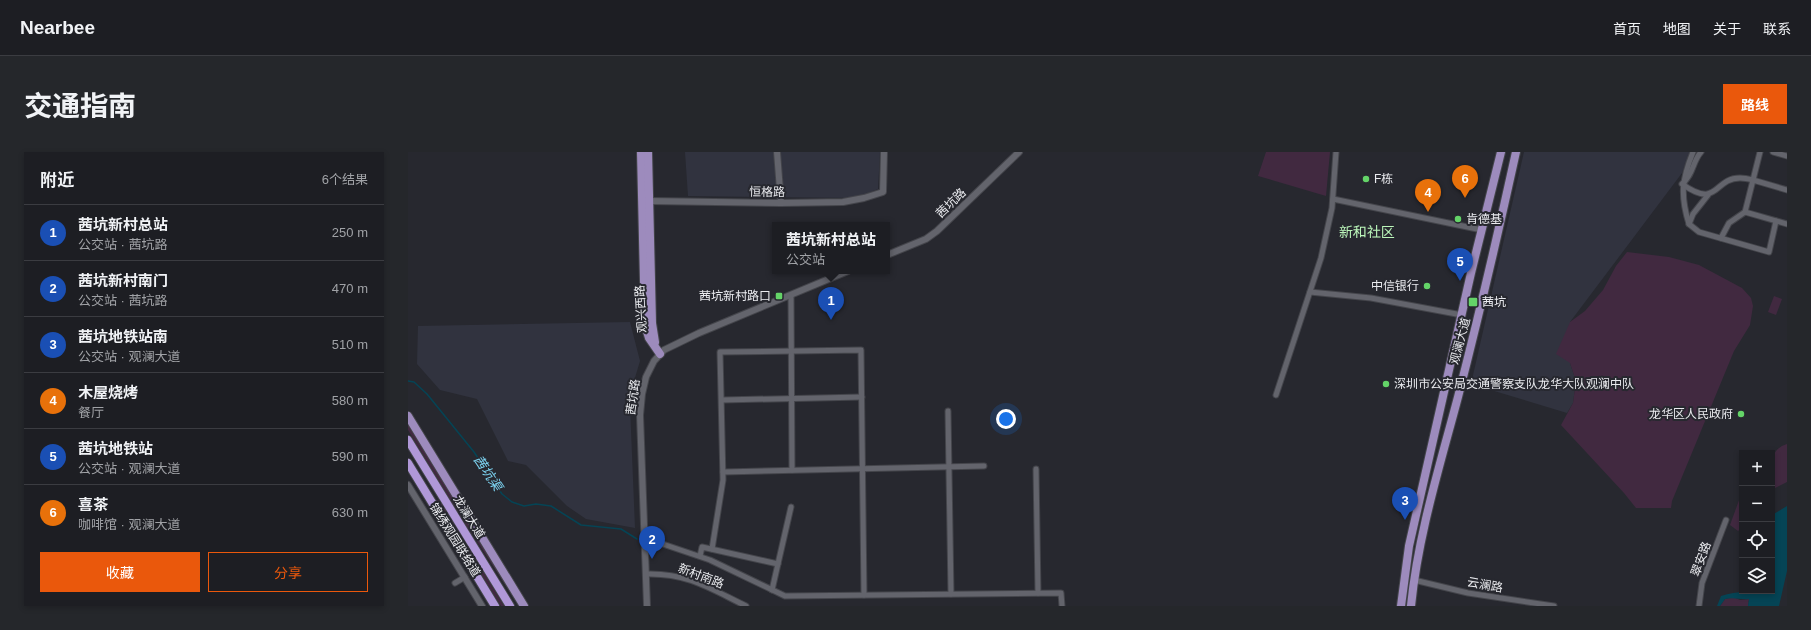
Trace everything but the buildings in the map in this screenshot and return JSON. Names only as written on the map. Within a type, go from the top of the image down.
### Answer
[{"type":"highway","name":"龙澜大道","points":[[408,440],[510,606]]},
{"type":"highway","name":"龙澜大道","points":[[408,463],[495,606]]},
{"type":"highway","points":[[481,582],[490,606]]},
{"type":"main road","name":"观兴西路","points":[[641,152],[644,321],[647,334],[660,354]]},
{"type":"main road","name":"观兴西路","points":[[648,152],[652,329],[660,354]]},
{"type":"main road","name":"观澜大道","points":[[1401,606],[1408,546],[1500,152]]},
{"type":"main road","name":"观澜大道","points":[[1411,606],[1414,580],[1424,526],[1478,319],[1516,152]]},
{"type":"main road","points":[[408,416],[524,606]]},
{"type":"street","points":[[777,152],[781,203]]},
{"type":"street","name":"恒格路","points":[[649,201],[781,203],[848,202],[883,192],[884,152]]},
{"type":"street","name":"茜坑路","points":[[890,254],[926,239],[937,231],[1019,152]]},
{"type":"street","points":[[1276,396],[1325,241],[1333,200],[1336,152]]},
{"type":"street","points":[[1693,152],[1685,171],[1682,184],[1689,224],[1699,232],[1769,252],[1776,221]]},
{"type":"street","points":[[1682,184],[1690,178],[1698,155],[1701,152]]},
{"type":"street","points":[[1720,238],[1729,223],[1745,212],[1760,152]]},
{"type":"street","points":[[1773,152],[1787,156]]},
{"type":"street","points":[[1689,224],[1694,214],[1708,195],[1728,182],[1739,178],[1753,180],[1787,190]]},
{"type":"street","points":[[1682,184],[1700,194],[1708,195]]},
{"type":"street","points":[[1333,200],[1482,230]]},
{"type":"street","points":[[1745,212],[1787,224]]},
{"type":"street","name":"茜坑路","points":[[647,606],[647,574],[642,482],[641,405],[646,377],[654,361],[669,347],[699,333],[841,274]]},
{"type":"street","points":[[1310,292],[1371,298],[1462,316]]},
{"type":"street","points":[[791,295],[792,470]]},
{"type":"street","points":[[712,549],[723,472],[720,352],[861,350],[864,595]]},
{"type":"street","points":[[722,400],[862,397]]},
{"type":"street","points":[[948,410],[951,594]]},
{"type":"street","points":[[723,472],[984,466]]},
{"type":"street","points":[[1036,469],[1038,593]]},
{"type":"street","name":"锦绣观园联络道","points":[[408,485],[482,606]]},
{"type":"street","points":[[772,590],[790,507]]},
{"type":"street","name":"翠安路","points":[[1699,606],[1702,583],[1726,520]]},
{"type":"street","points":[[645,538],[710,560],[785,596],[1061,593],[1062,606]]},
{"type":"street","points":[[700,556],[702,547],[778,564]]},
{"type":"street","name":"新村南路","points":[[647,574],[680,576],[746,606]]},
{"type":"street","points":[[455,583],[465,577]]},
{"type":"street","name":"云澜路","points":[[1414,580],[1468,593],[1554,606]]},
{"type":"shaded area","points":[[685,152],[880,152],[878,189],[856,198],[688,196]]},
{"type":"shaded area","points":[[1266,152],[1330,152],[1326,196],[1258,176]]},
{"type":"shaded area","points":[[1524,152],[1690,152],[1682,173],[1570,322],[1570,363],[1576,381],[1573,403],[1567,413],[1471,384]]},
{"type":"shaded area","points":[[1627,252],[1669,257],[1699,265],[1742,288],[1751,298],[1753,306],[1750,325],[1734,351],[1672,501],[1671,508],[1636,508],[1561,425],[1573,403],[1576,381],[1570,363],[1556,354],[1570,322],[1585,311],[1603,290],[1616,266]]},
{"type":"shaded area","points":[[1774,296],[1782,299],[1776,315],[1768,312]]},
{"type":"shaded area","points":[[630,322],[640,361],[634,381],[630,406],[635,528],[586,519],[567,506],[526,465],[508,461],[477,399],[440,390],[417,364],[418,326]]},
{"type":"shaded area","points":[[408,423],[521,606],[519,606],[461,517],[408,430]]},
{"type":"shaded area","points":[[1787,444],[1787,482],[1775,488],[1775,453],[1780,447]]},
{"type":"shaded area","points":[[439,500],[504,606],[501,606],[436,501]]},
{"type":"shaded area","points":[[1739,500],[1739,530],[1730,525]]},
{"type":"shaded area","points":[[1734,597],[1740,600],[1749,599],[1748,606],[1720,606],[1725,599]]},
{"type":"water","points":[[1787,506],[1787,571],[1779,606],[1748,606],[1749,599],[1731,598],[1725,599],[1720,606],[1717,606],[1721,596],[1727,594],[1739,592],[1739,594],[1775,594],[1775,513]]},
{"type":"waterway","name":"茜坑渠","points":[[408,381],[414,382],[427,394],[474,452],[502,494],[512,502],[524,506],[536,504],[551,506],[581,525],[621,529],[637,539]]},
{"type":"place","name":"F栋","points":[[1366,179]]},
{"type":"place","name":"喜茶","points":[[1465,198]]},
{"type":"place","name":"木屋烧烤","points":[[1428,212]]},
{"type":"place","name":"肯德基","points":[[1458,219]]},
{"type":"place","name":"茜坑地铁站","points":[[1460,281]]},
{"type":"place","name":"中信银行","points":[[1427,286]]},
{"type":"place","name":"茜坑新村路口","points":[[779,296]]},
{"type":"place","name":"茜坑","points":[[1473,302]]},
{"type":"place","name":"茜坑新村总站","points":[[831,320]]},
{"type":"place","name":"深圳市公安局交通警察支队龙华大队观澜中队","points":[[1386,384]]},
{"type":"place","name":"龙华区人民政府","points":[[1741,414]]},
{"type":"place","name":"茜坑地铁站南","points":[[1405,520]]},
{"type":"place","name":"茜坑新村南门","points":[[652,559]]},
{"type":"district","name":"新和社区","points":[[1367,232]]}]
